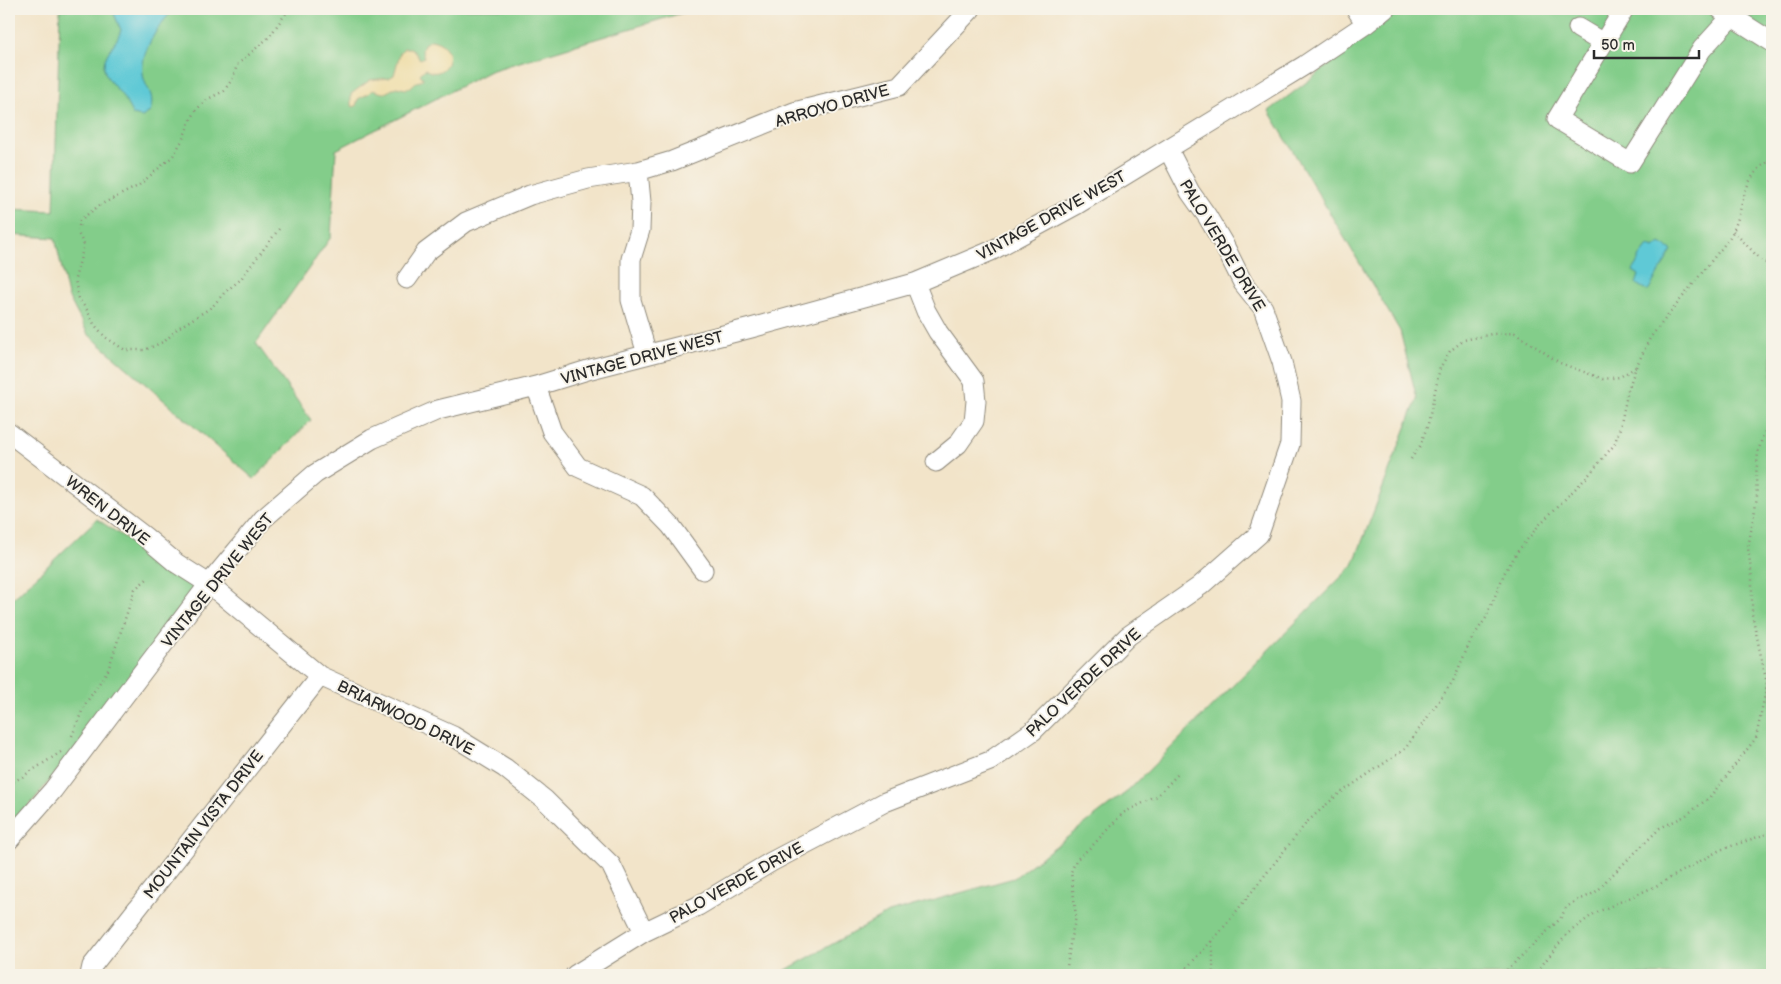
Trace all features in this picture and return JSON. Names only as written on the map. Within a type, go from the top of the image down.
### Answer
[{"type":"street","name":"ARROYO DRIVE","points":[[407,279],[426,252],[466,222],[530,195],[588,179],[638,171],[672,161],[794,112],[899,86],[971,9]]},
{"type":"street","name":"VINTAGE DRIVE WEST","points":[[9,840],[53,790],[209,584],[263,519],[316,474],[372,439],[438,410],[536,386],[591,369],[915,283],[991,251],[1076,205],[1305,66],[1361,17],[1385,9]]},
{"type":"street","points":[[1624,9],[1557,118],[1630,163],[1702,49],[1730,11],[1772,42]]},
{"type":"street","points":[[1578,28],[1603,43]]},
{"type":"street","name":"PALO VERDE DRIVE","points":[[575,975],[644,932],[698,906],[771,862],[885,802],[990,761],[1033,731],[1128,636],[1200,586],[1258,534],[1290,444],[1291,401],[1282,362],[1263,308],[1242,283],[1223,243],[1190,192],[1168,149]]},
{"type":"street","points":[[638,171],[641,202],[640,230],[631,259],[631,300],[647,354]]},
{"type":"street","points":[[915,283],[926,311],[938,332],[974,381],[976,401],[974,421],[958,444],[936,462]]},
{"type":"street","points":[[536,386],[552,432],[578,467],[642,496],[671,526],[703,570]]},
{"type":"street","name":"WREN DRIVE","points":[[9,433],[144,536],[176,563],[209,584]]},
{"type":"street","name":"BRIARWOOD DRIVE","points":[[209,584],[320,676],[453,736],[505,768],[545,800],[611,865],[644,932]]},
{"type":"street","name":"MOUNTAIN VISTA DRIVE","points":[[90,975],[92,966],[320,676]]},
{"type":"path","points":[[279,229],[240,280],[225,292],[212,307],[178,328],[165,341],[145,350],[125,350],[105,337],[94,324],[78,298],[75,279],[84,245],[78,233],[80,220],[100,205],[138,186],[173,156],[197,109],[208,99],[224,91],[233,78],[237,65],[269,37],[289,9]]},
{"type":"path","points":[[1180,975],[1220,932],[1307,822],[1336,796],[1405,749],[1453,681],[1471,640],[1486,618],[1505,572],[1518,551],[1539,525],[1587,477],[1614,445],[1620,428],[1628,390],[1636,367],[1650,338],[1733,231],[1742,198],[1750,179],[1762,166],[1772,160]]},
{"type":"path","points":[[1733,231],[1762,261],[1772,266]]},
{"type":"path","points":[[1411,459],[1420,446],[1428,424],[1440,368],[1450,351],[1464,340],[1492,334],[1515,333],[1560,363],[1603,379],[1620,376],[1636,367]]},
{"type":"path","points":[[1506,975],[1508,970],[1560,919],[1566,909],[1591,896],[1602,887],[1660,828],[1685,816],[1710,797],[1756,738],[1767,684],[1752,614],[1752,576],[1748,548],[1757,497],[1758,452],[1763,435],[1772,420]]},
{"type":"path","points":[[71,739],[84,706],[108,670],[134,589],[147,579]]},
{"type":"path","points":[[9,784],[45,763],[68,746]]},
{"type":"path","points":[[1066,975],[1071,937],[1076,918],[1071,872],[1076,860],[1123,813],[1157,796],[1178,774]]},
{"type":"path","points":[[1534,975],[1567,934],[1595,914],[1656,886],[1720,850],[1772,832]]},
{"type":"path","points":[[1211,941],[1213,951],[1212,975]]},
{"type":"green space","points":[[60,9],[695,9],[490,71],[336,150],[331,237],[256,343],[311,420],[254,479],[88,334],[68,296],[55,238],[9,235],[9,209],[54,211]]},
{"type":"green space","points":[[1402,9],[1772,9],[1772,975],[777,975],[888,913],[1014,878],[1128,791],[1353,565],[1417,399],[1400,331],[1269,111]]},
{"type":"green space","points":[[97,519],[196,586],[90,731],[9,830],[9,601]]},
{"type":"sand","points":[[431,40],[441,44],[446,49],[448,62],[444,68],[439,72],[425,69],[420,74],[423,78],[421,81],[416,82],[408,89],[397,87],[384,93],[372,90],[358,99],[356,106],[353,107],[351,104],[351,94],[370,80],[389,78],[394,75],[400,53],[404,48],[411,48],[420,59],[424,57],[422,51],[424,44]]},
{"type":"water","points":[[112,9],[175,9],[157,30],[144,57],[143,74],[151,95],[152,105],[150,112],[142,117],[133,115],[123,97],[105,73],[104,63],[106,57],[121,30]]},
{"type":"water","points":[[1660,243],[1672,250],[1648,291],[1636,284],[1639,275],[1633,271],[1640,256],[1648,246],[1654,248]]}]
